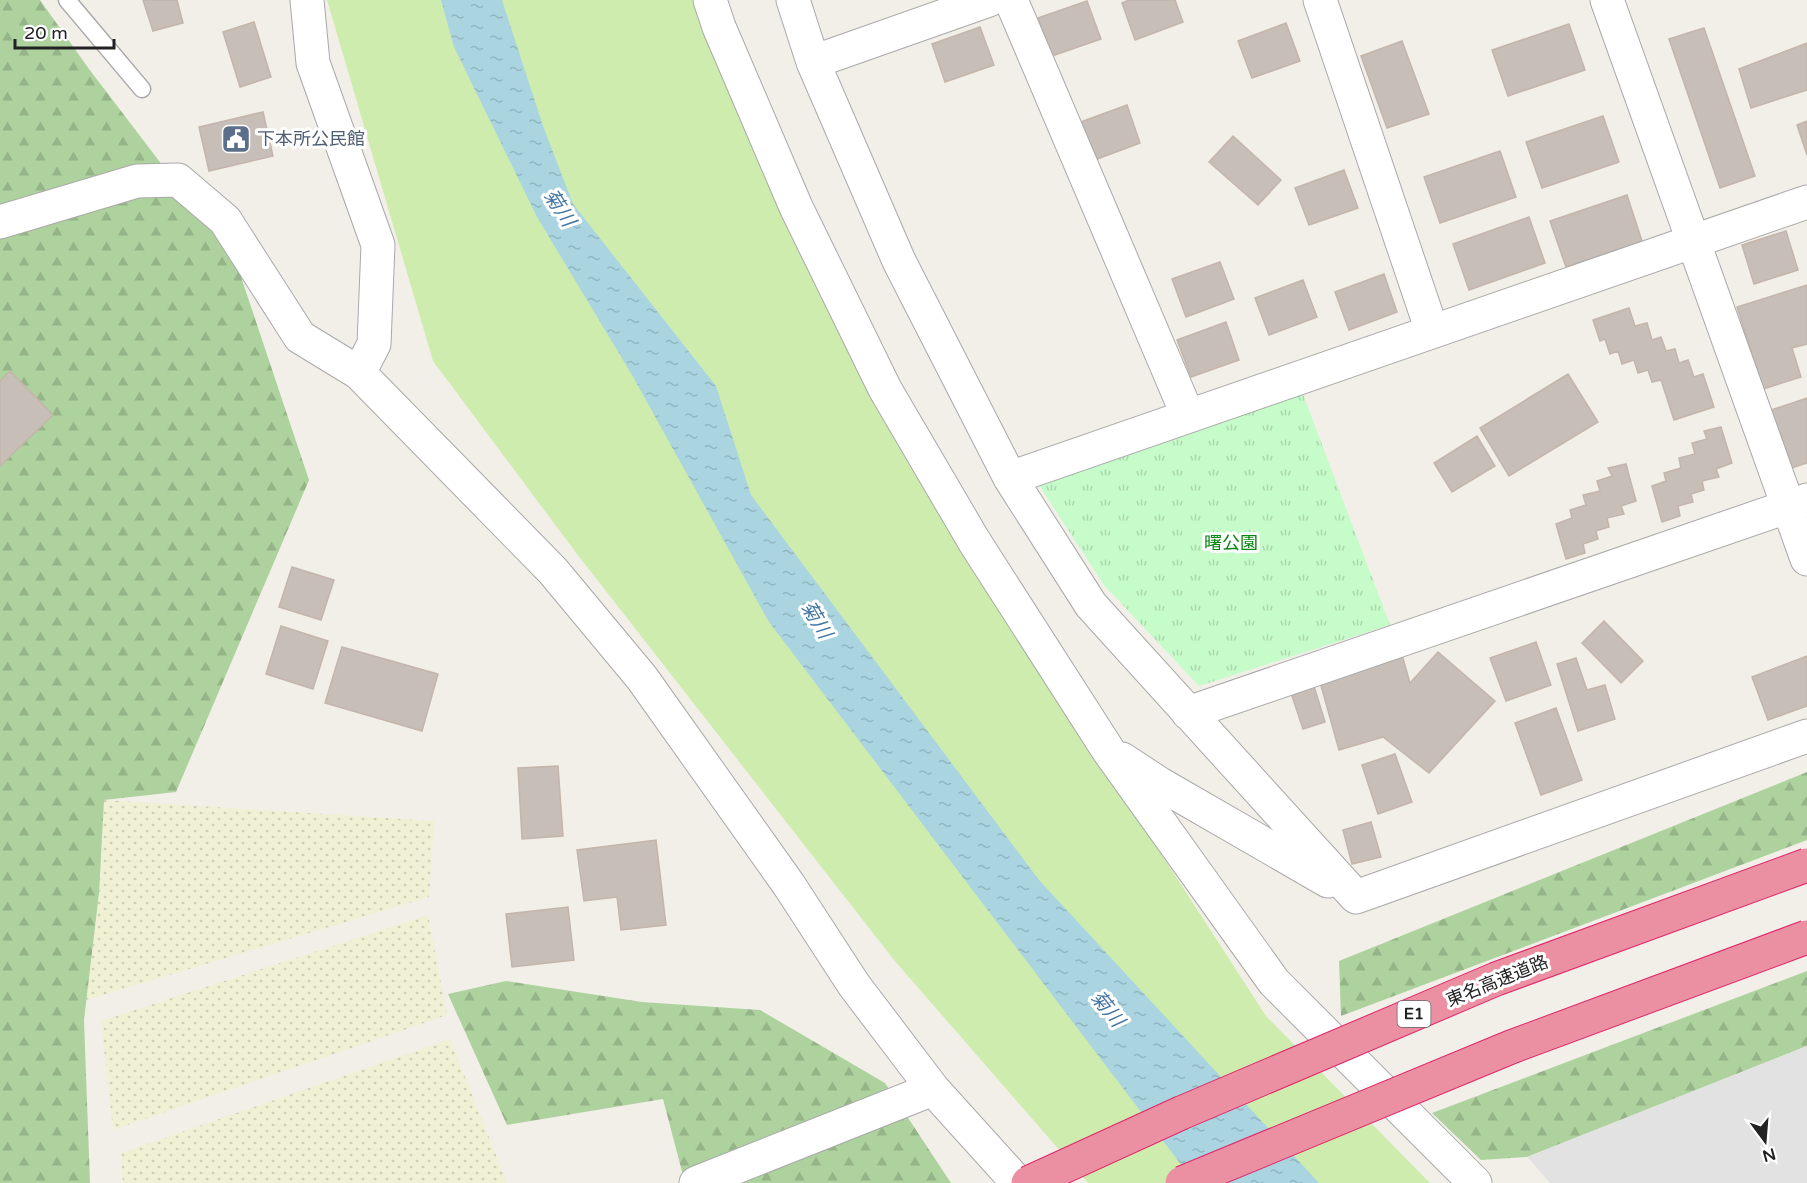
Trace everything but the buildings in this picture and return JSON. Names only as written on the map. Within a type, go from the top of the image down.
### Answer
[{"type":"highway","name":"東名高速道路","points":[[1028,1183],[1181,1113],[1496,980],[1807,865]]},
{"type":"highway","points":[[1182,1183],[1511,1047],[1807,937]]},
{"type":"street","points":[[307,0],[313,63],[378,245],[374,344],[359,373]]},
{"type":"street","points":[[710,0],[719,27],[796,207],[885,389],[974,541],[1108,750],[1274,982],[1475,1183]]},
{"type":"street","points":[[793,0],[813,62],[899,261],[1010,478],[1091,605],[1356,897]]},
{"type":"street","points":[[813,62],[989,0]]},
{"type":"street","points":[[1011,0],[1188,416]]},
{"type":"street","points":[[1320,0],[1432,331]]},
{"type":"street","points":[[1618,3],[1693,241],[1798,503],[1807,559]]},
{"type":"street","points":[[0,222],[137,181],[178,180],[225,220],[300,337],[359,373],[553,571],[642,678],[775,866],[854,985],[933,1089],[1018,1183]]},
{"type":"street","points":[[1010,478],[1807,202]]},
{"type":"street","points":[[1188,713],[1798,503]]},
{"type":"street","points":[[1108,750],[1160,784],[1356,897],[1807,736]]},
{"type":"street","points":[[696,1183],[933,1089]]},
{"type":"lane","points":[[67,0],[142,89]]},
{"type":"green space","points":[[0,0],[40,0],[89,69],[236,262],[309,480],[176,792],[104,800],[99,893],[84,1020],[90,1183],[0,1183]]},
{"type":"green space","points":[[327,0],[710,0],[719,27],[1059,696],[1266,1016],[1430,1183],[1088,1183],[894,960],[577,554],[433,361]]},
{"type":"green space","name":"曙公園","points":[[1301,389],[1390,625],[1199,686],[1104,585],[1039,485]]},
{"type":"green space","points":[[1807,772],[1807,840],[1341,1016],[1339,961]]},
{"type":"green space","points":[[104,800],[434,821],[429,897],[86,1000]]},
{"type":"green space","points":[[428,915],[447,1015],[113,1130],[101,1021]]},
{"type":"green space","points":[[1807,971],[1807,1046],[1527,1157],[1481,1160],[1432,1113]]},
{"type":"green space","points":[[506,981],[642,1002],[760,1010],[885,1083],[951,1183],[685,1183],[663,1099],[507,1125],[448,994]]},
{"type":"green space","points":[[450,1039],[507,1183],[123,1183],[121,1153]]},
{"type":"shaded area","points":[[1807,1046],[1807,1183],[1550,1183],[1527,1157]]},
{"type":"water","name":"菊川","points":[[441,0],[502,0],[543,126],[573,204],[716,386],[751,495],[1039,880],[1319,1183],[1195,1183],[769,622],[632,375],[537,217],[454,47]]},
{"type":"place","name":"下本所公民館","points":[[236,139]]}]
